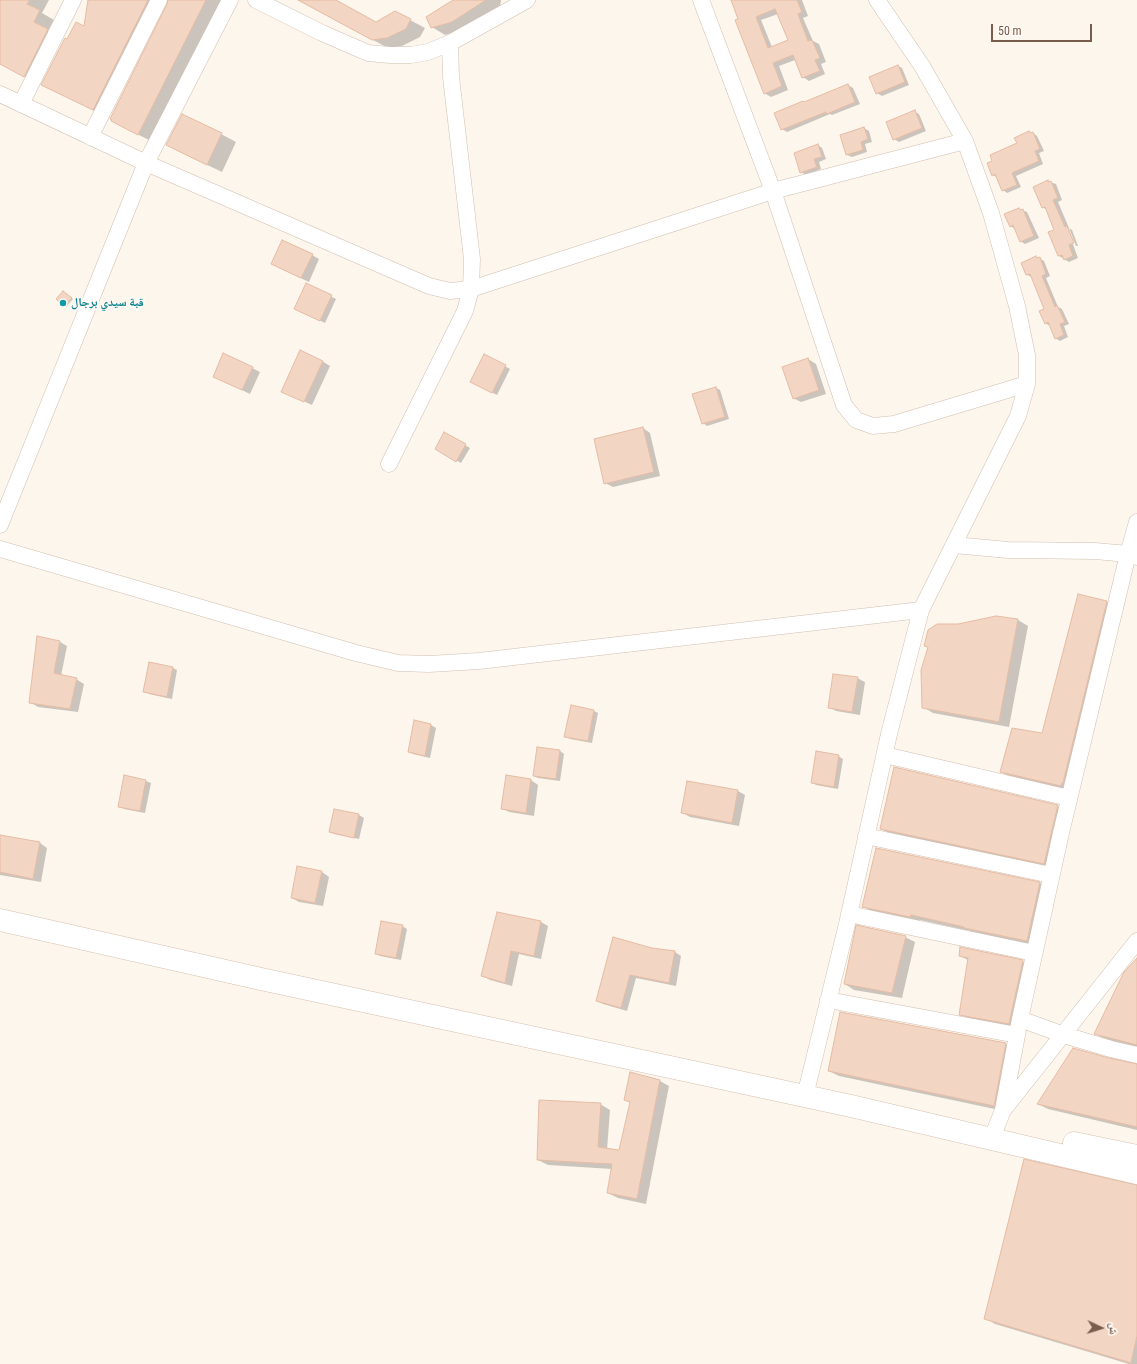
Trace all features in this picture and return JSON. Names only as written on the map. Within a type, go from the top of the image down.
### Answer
[{"type":"main road","points":[[0,906],[76,922],[204,953],[807,1090]]},
{"type":"main road","points":[[0,920],[261,979],[807,1090],[997,1125],[1137,1156]]},
{"type":"main road","points":[[997,1125],[1137,1173]]},
{"type":"street","points":[[21,104],[73,0]]},
{"type":"street","points":[[90,137],[159,0]]},
{"type":"street","points":[[0,525],[146,163],[230,0]]},
{"type":"street","points":[[256,0],[322,33],[368,53],[390,55],[411,55],[428,52],[450,43],[527,0]]},
{"type":"street","points":[[701,0],[773,191],[844,405],[856,420],[873,426],[894,424],[1027,384]]},
{"type":"street","points":[[807,1090],[906,666],[921,610],[1018,416],[1027,384],[1027,355],[1016,306],[991,213],[965,141],[922,66],[877,0]]},
{"type":"street","points":[[389,464],[465,311],[471,289],[472,259],[452,84],[450,43]]},
{"type":"street","points":[[0,94],[146,163],[429,286],[450,291],[471,289],[773,191],[965,141]]},
{"type":"street","points":[[997,1125],[1051,875],[1069,798],[1132,556],[1137,522]]},
{"type":"street","points":[[954,545],[1008,550],[1095,551],[1132,556]]},
{"type":"street","points":[[0,549],[356,653],[398,663],[429,664],[479,661],[921,610]]},
{"type":"street","points":[[885,755],[1069,798]]},
{"type":"street","points":[[866,836],[1051,875]]},
{"type":"street","points":[[849,914],[1034,953]]},
{"type":"street","points":[[997,1125],[1064,1034],[1137,941]]},
{"type":"street","points":[[828,1000],[1064,1034],[1111,1049],[1137,1055]]},
{"type":"building","points":[[0,0],[30,0],[27,4],[40,10],[34,22],[48,29],[24,77],[0,64]]},
{"type":"building","points":[[88,0],[148,0],[93,110],[41,85],[65,38],[67,39],[76,22],[84,26]]},
{"type":"building","points":[[168,0],[206,0],[138,135],[111,121],[112,120],[110,119]]},
{"type":"building","points":[[298,0],[336,0],[376,22],[395,11],[411,19],[406,29],[387,38],[372,40]]},
{"type":"building","points":[[453,0],[486,0],[452,22],[431,28],[426,17]]},
{"type":"building","points":[[731,0],[797,0],[802,12],[798,14],[808,41],[812,40],[820,58],[815,60],[820,71],[802,78],[793,55],[773,63],[782,86],[764,94],[735,20],[738,19]],"holes":[[[775,9],[788,40],[768,48],[756,17]]]},
{"type":"building","points":[[898,65],[905,82],[876,94],[869,77]]},
{"type":"building","points":[[848,84],[855,102],[827,114],[826,112],[781,130],[774,113]]},
{"type":"building","points":[[915,110],[922,128],[893,140],[886,122]]},
{"type":"building","points":[[182,114],[222,133],[207,165],[166,145]]},
{"type":"building","points":[[864,127],[868,139],[861,142],[863,150],[846,155],[840,135]]},
{"type":"building","points":[[1029,131],[1030,133],[1033,132],[1040,149],[1035,151],[1039,161],[1012,173],[1017,185],[1002,191],[995,174],[992,176],[987,163],[992,161],[990,155],[1017,143],[1014,138]]},
{"type":"building","points":[[818,144],[822,157],[814,159],[817,167],[800,173],[794,153]]},
{"type":"building","points":[[1048,180],[1048,182],[1051,181],[1058,198],[1053,200],[1074,243],[1069,245],[1073,256],[1064,260],[1062,255],[1058,256],[1048,232],[1054,230],[1045,207],[1042,208],[1033,187]]},
{"type":"building","points":[[1019,208],[1020,210],[1023,209],[1034,236],[1020,242],[1013,225],[1010,227],[1004,214]]},
{"type":"building","points":[[282,240],[313,254],[301,278],[271,264]]},
{"type":"building","points":[[1036,256],[1037,258],[1040,257],[1046,274],[1042,276],[1055,307],[1057,305],[1065,322],[1060,324],[1064,335],[1055,339],[1048,322],[1045,324],[1039,311],[1044,309],[1030,274],[1026,275],[1021,263]]},
{"type":"building","points":[[306,283],[332,295],[320,321],[294,309]]},
{"type":"building","name":"قبة سيدي برجال","points":[[63,291],[72,298],[64,307],[56,299]]},
{"type":"building","points":[[300,350],[323,361],[304,402],[281,392]]},
{"type":"building","points":[[223,353],[253,367],[242,390],[213,377]]},
{"type":"building","points":[[484,354],[506,365],[492,393],[470,382]]},
{"type":"building","points":[[808,358],[819,390],[793,399],[782,367]]},
{"type":"building","points":[[716,387],[725,417],[702,424],[692,394]]},
{"type":"building","points":[[643,427],[654,472],[604,484],[594,439]]},
{"type":"building","points":[[444,432],[466,444],[456,462],[435,449]]},
{"type":"building","points":[[1078,594],[1107,601],[1063,783],[1061,786],[1000,772],[1012,728],[1042,733]]},
{"type":"building","points":[[996,616],[1018,619],[999,722],[922,708],[921,670],[928,647],[924,646],[928,630],[937,624],[958,624]]},
{"type":"building","points":[[37,636],[60,641],[54,673],[77,678],[70,709],[29,703]]},
{"type":"building","points":[[149,662],[173,667],[167,697],[143,692]]},
{"type":"building","points":[[833,674],[858,677],[852,712],[828,708]]},
{"type":"building","points":[[571,705],[594,710],[588,741],[564,737]]},
{"type":"building","points":[[414,720],[431,724],[425,756],[408,752]]},
{"type":"building","points":[[537,747],[560,750],[556,779],[533,776]]},
{"type":"building","points":[[816,751],[839,755],[834,787],[811,783]]},
{"type":"building","points":[[894,767],[1058,805],[1044,864],[880,829]]},
{"type":"building","points":[[124,775],[146,780],[140,811],[118,807]]},
{"type":"building","points":[[506,775],[531,779],[526,813],[501,809]]},
{"type":"building","points":[[687,781],[738,790],[732,823],[681,813]]},
{"type":"building","points":[[334,809],[359,814],[354,838],[329,832]]},
{"type":"building","points":[[0,835],[40,842],[33,879],[0,872]]},
{"type":"building","points":[[876,848],[1040,882],[1027,941],[911,915],[910,917],[862,907]]},
{"type":"building","points":[[297,866],[322,871],[315,903],[291,898]]},
{"type":"building","points":[[497,912],[541,921],[534,956],[511,951],[505,983],[481,976]]},
{"type":"building","points":[[381,921],[403,925],[396,958],[375,954]]},
{"type":"building","points":[[856,925],[906,936],[892,993],[844,984]]},
{"type":"building","points":[[613,937],[652,948],[675,951],[669,983],[630,975],[621,1008],[596,1001]]},
{"type":"building","points":[[960,947],[1023,960],[1009,1024],[959,1015],[968,958],[959,956]]},
{"type":"building","points":[[1137,958],[1137,1045],[1094,1034],[1124,972]]},
{"type":"building","points":[[840,1012],[1006,1043],[994,1106],[828,1071]]},
{"type":"building","points":[[1073,1048],[1137,1064],[1137,1127],[1037,1104]]},
{"type":"building","points":[[630,1072],[660,1080],[637,1199],[607,1193],[612,1164],[537,1160],[539,1100],[601,1103],[598,1147],[619,1150],[630,1102],[624,1100]]},
{"type":"building","points":[[1024,1159],[1137,1185],[1137,1336],[1131,1363],[984,1319]]},
{"type":"place","name":"قبة سيدي برجال","points":[[63,303]]}]
